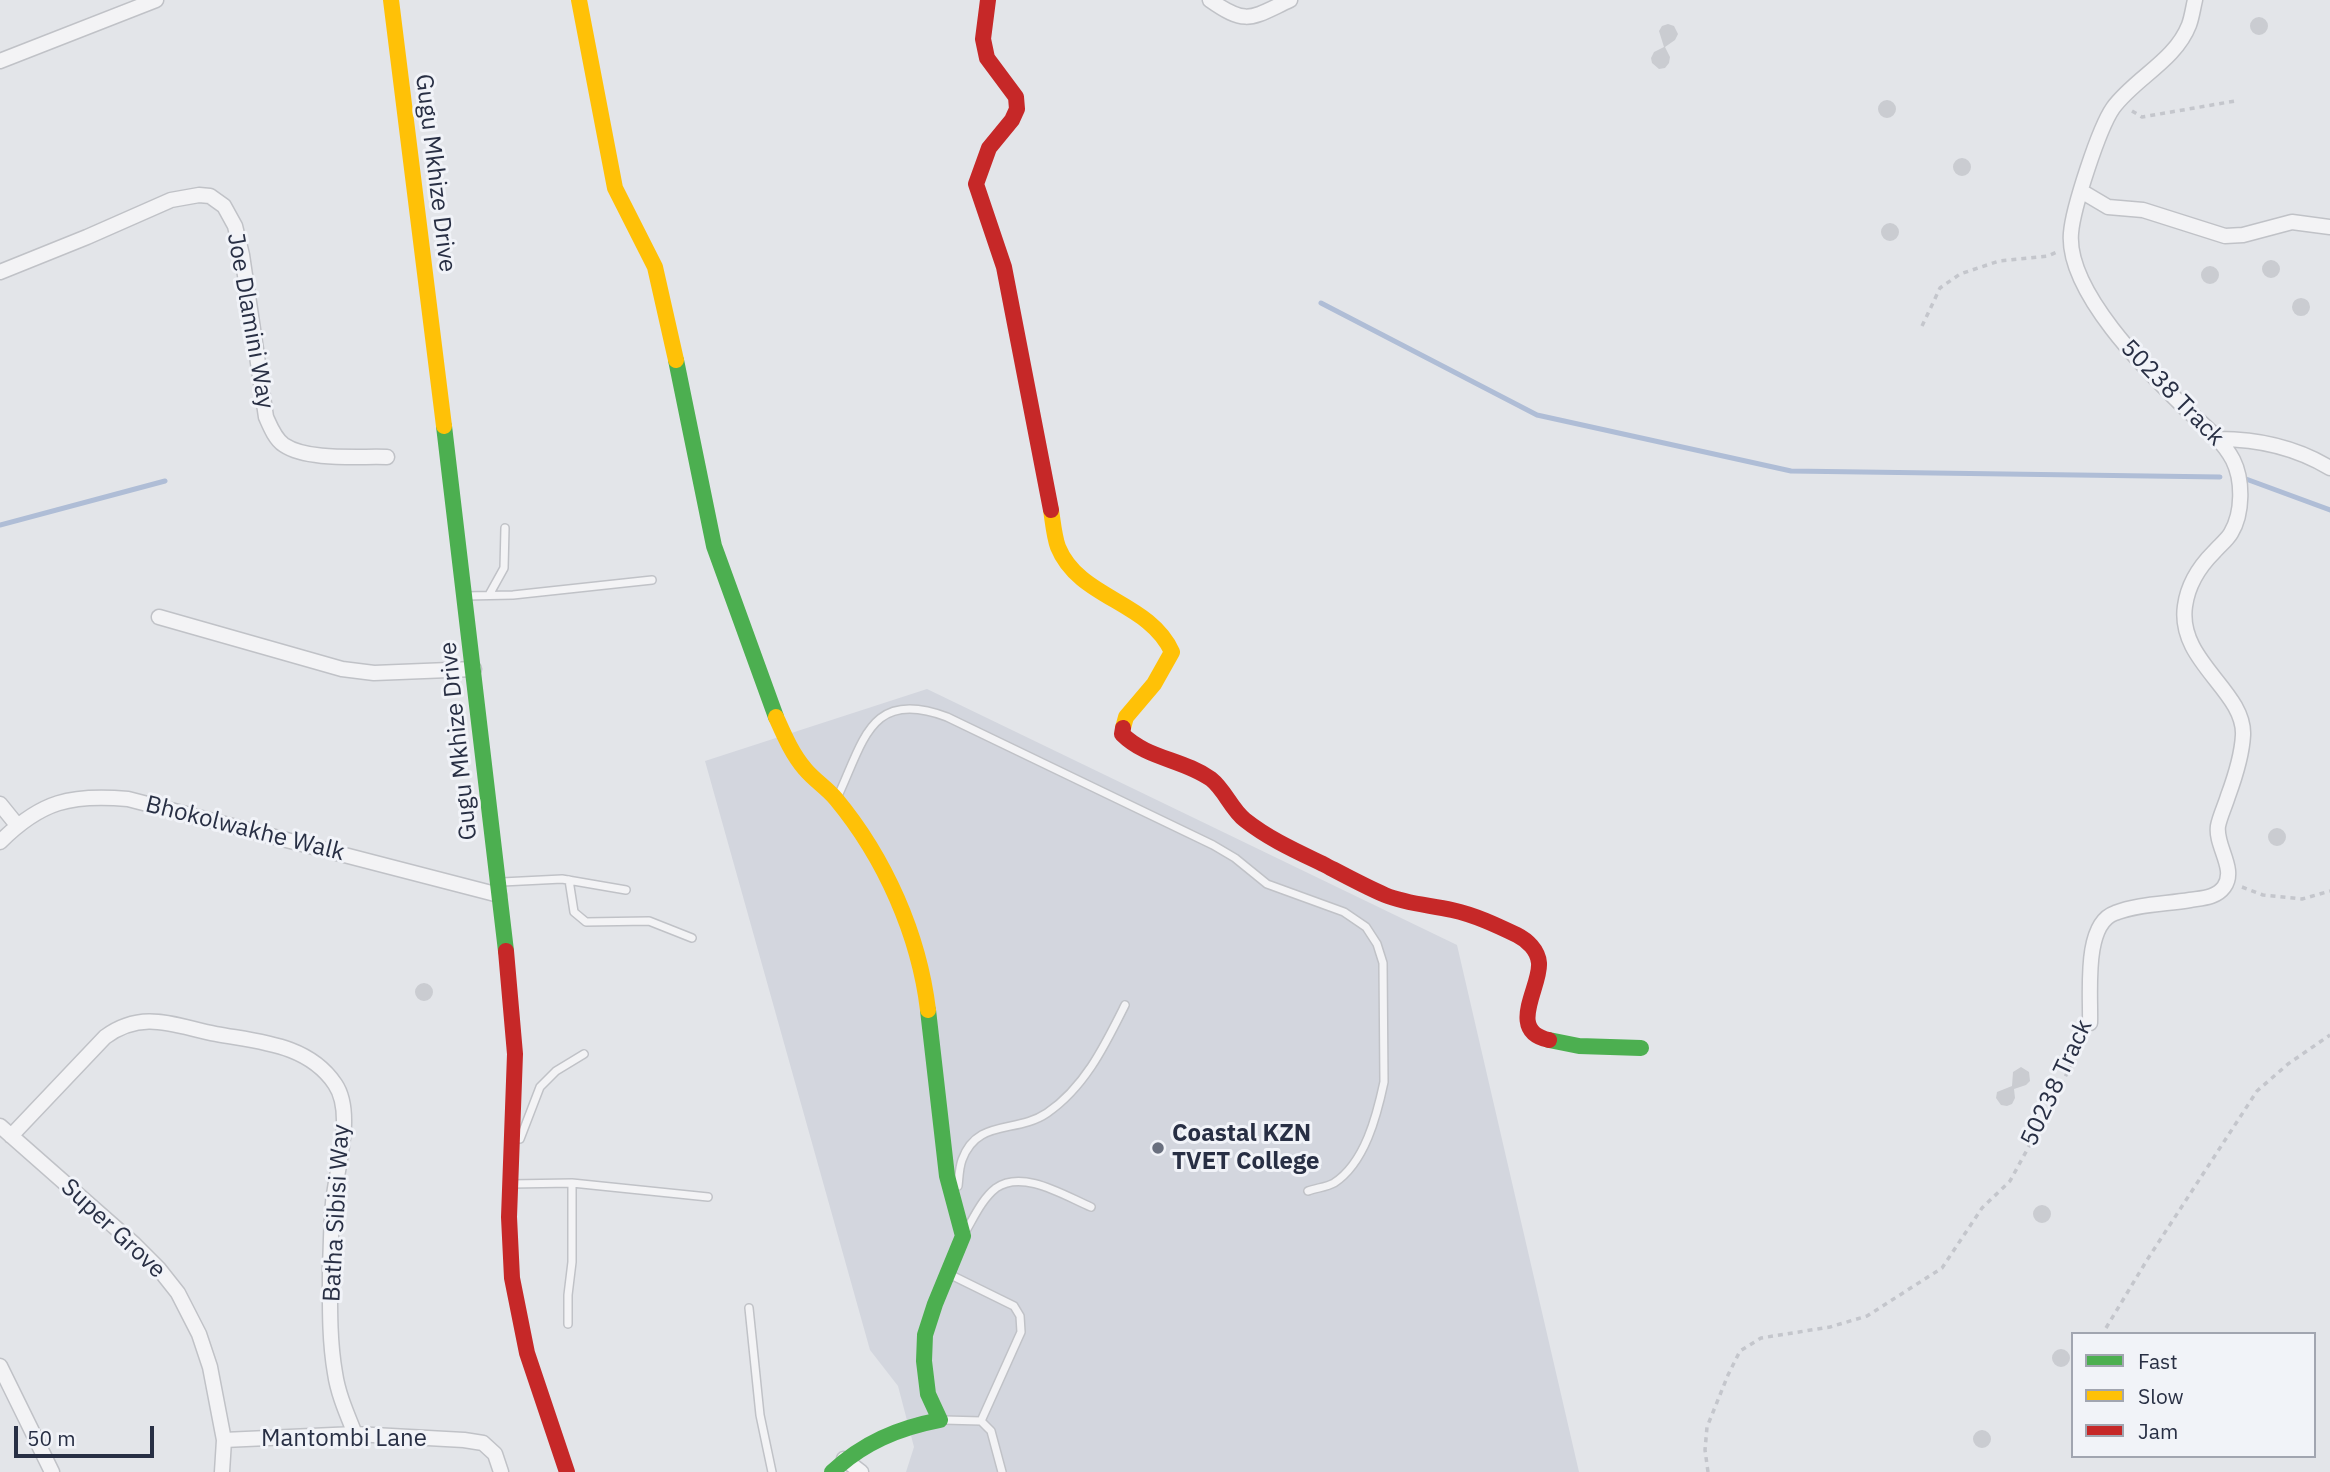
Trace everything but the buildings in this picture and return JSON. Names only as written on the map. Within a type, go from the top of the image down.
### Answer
[{"type":"street","points":[[0,61],[136,4],[156,0]]},
{"type":"street","name":"Gugu Mkhize Drive","points":[[391,0],[474,669],[514,1018],[516,1066],[510,1184],[512,1277],[519,1322],[534,1381],[567,1472]]},
{"type":"street","points":[[579,0],[615,188],[655,267],[662,293],[714,546],[786,739],[806,770],[836,799],[870,848],[888,880],[916,946],[925,986],[947,1176],[963,1236],[934,1304],[925,1335],[923,1361],[928,1394],[940,1420],[884,1434],[864,1444],[832,1472]]},
{"type":"street","points":[[988,0],[983,39],[987,58],[1016,97],[1017,109],[1012,120],[989,148],[976,184],[1004,267],[1058,547],[1070,567],[1088,583],[1138,614],[1164,634],[1172,652],[1154,684],[1126,717],[1122,734],[1135,747],[1186,766],[1212,780],[1242,818],[1270,838],[1387,896],[1452,910],[1490,922],[1521,937],[1533,947],[1539,963],[1527,1013],[1530,1027],[1540,1038],[1579,1046],[1641,1048]]},
{"type":"street","points":[[1210,0],[1231,15],[1244,18],[1290,0]]},
{"type":"street","name":"50238 Track","points":[[2090,1023],[2093,948],[2099,924],[2113,913],[2210,897],[2225,887],[2228,879],[2218,826],[2232,785],[2243,732],[2240,718],[2193,650],[2184,610],[2187,591],[2196,574],[2231,534],[2238,516],[2239,477],[2233,460],[2219,439],[2161,384],[2102,317],[2077,268],[2071,234],[2081,191],[2105,124],[2118,103],[2182,38],[2190,23],[2195,0]]},
{"type":"street","points":[[2081,191],[2108,207],[2143,210],[2225,236],[2243,235],[2292,222],[2330,227]]},
{"type":"street","name":"Joe Dlamini Way","points":[[0,272],[171,200],[200,195],[211,197],[224,206],[235,226],[243,255],[266,417],[273,432],[283,444],[303,452],[331,456],[387,457]]},
{"type":"street","points":[[2219,439],[2248,439],[2284,447],[2298,451],[2330,468]]},
{"type":"street","points":[[159,617],[342,669],[374,673],[474,669]]},
{"type":"street","name":"Bhokolwakhe Walk","points":[[0,842],[17,825],[47,806],[93,796],[128,799],[498,889]]},
{"type":"street","points":[[0,804],[17,825]]},
{"type":"street","name":"Batha Sibisi Way","points":[[6,1131],[105,1037],[128,1023],[160,1021],[245,1038],[290,1048],[317,1064],[336,1085],[343,1106],[330,1269],[332,1348],[335,1375],[355,1434]]},
{"type":"street","name":"Super Grove","points":[[6,1131],[134,1244],[159,1269],[177,1293],[199,1335],[218,1398],[224,1440],[222,1472]]},
{"type":"street","points":[[0,1366],[52,1472]]},
{"type":"street","name":"Mantombi Lane","points":[[224,1440],[355,1434],[464,1440],[482,1443],[495,1454],[501,1472]]},
{"type":"street","points":[[844,1460],[861,1472]]},
{"type":"lane","points":[[489,595],[504,568],[505,528]]},
{"type":"lane","points":[[465,596],[560,591],[652,580]]},
{"type":"lane","points":[[836,799],[871,725],[885,713],[906,707],[926,709],[1213,845],[1235,858],[1267,884],[1344,912],[1366,927],[1377,944],[1383,963],[1384,1082],[1381,1097],[1361,1152],[1346,1173],[1332,1184],[1308,1191]]},
{"type":"lane","points":[[498,889],[569,880],[626,890]]},
{"type":"lane","points":[[569,880],[574,912],[586,922],[649,921],[692,938]]},
{"type":"lane","points":[[954,1204],[961,1161],[971,1143],[988,1130],[1026,1124],[1047,1113],[1071,1092],[1101,1053],[1125,1005]]},
{"type":"lane","points":[[512,1146],[520,1140],[540,1087],[556,1072],[584,1054]]},
{"type":"lane","points":[[963,1236],[985,1200],[997,1188],[1011,1181],[1030,1182],[1091,1207]]},
{"type":"lane","points":[[510,1184],[572,1183],[708,1196]]},
{"type":"lane","points":[[568,1324],[572,1262],[572,1183]]},
{"type":"lane","points":[[949,1274],[1006,1301],[1014,1306],[1020,1316],[1021,1332],[981,1421]]},
{"type":"lane","points":[[749,1308],[760,1415],[772,1472]]},
{"type":"lane","points":[[940,1420],[981,1421],[991,1431],[1002,1472]]},
{"type":"path","points":[[2118,103],[2142,117],[2235,101]]},
{"type":"path","points":[[1922,326],[1940,288],[1960,274],[1999,261],[2048,256],[2072,246]]},
{"type":"path","points":[[2228,879],[2263,895],[2302,899],[2330,891]]},
{"type":"path","name":"50238 Track","points":[[1708,1472],[1704,1450],[1707,1427],[1740,1351],[1760,1338],[1830,1327],[1867,1316],[1942,1268],[1982,1208],[2010,1181],[2056,1097],[2090,1023]]},
{"type":"path","points":[[2106,1328],[2257,1091],[2288,1064],[2330,1035]]},
{"type":"shaded area","name":"Coastal KZN TVET College","points":[[927,689],[1457,945],[1579,1472],[906,1472],[914,1447],[898,1386],[870,1350],[705,761]]},
{"type":"waterway","points":[[1321,303],[1537,415],[1791,471],[2220,477]]},
{"type":"waterway","points":[[2246,479],[2330,510]]},
{"type":"waterway","points":[[0,525],[165,481]]},
{"type":"traffic: fast","points":[[676,360],[714,546],[776,717]]},
{"type":"traffic: fast","points":[[444,426],[506,951]]},
{"type":"traffic: fast","points":[[832,1472],[856,1453],[882,1438],[910,1427],[940,1420],[928,1394],[924,1361],[925,1335],[963,1236],[947,1176],[928,1010]]},
{"type":"traffic: fast","points":[[1549,1040],[1579,1046],[1641,1048]]},
{"type":"traffic: slow","points":[[391,0],[444,426]]},
{"type":"traffic: slow","points":[[579,0],[615,188],[655,267],[676,360]]},
{"type":"traffic: slow","points":[[1051,510],[1058,547],[1068,564],[1097,590],[1147,621],[1161,635],[1172,652],[1154,684],[1126,717],[1123,728]]},
{"type":"traffic: slow","points":[[776,717],[800,763],[829,791],[854,822],[884,872],[897,898],[917,954],[928,1010]]},
{"type":"traffic: jam","points":[[988,0],[983,39],[987,58],[1016,97],[1017,109],[1012,120],[989,148],[976,184],[1004,267],[1051,510]]},
{"type":"traffic: jam","points":[[1123,728],[1122,734],[1143,749],[1211,779],[1245,820],[1283,844],[1385,895],[1469,915],[1525,940],[1534,950],[1539,963],[1527,1018],[1536,1035],[1549,1040]]},
{"type":"traffic: jam","points":[[506,951],[515,1054],[509,1217],[512,1278],[527,1353],[567,1472]]},
{"type":"place","name":"Coastal KZN TVET College","points":[[1158,1148]]}]
